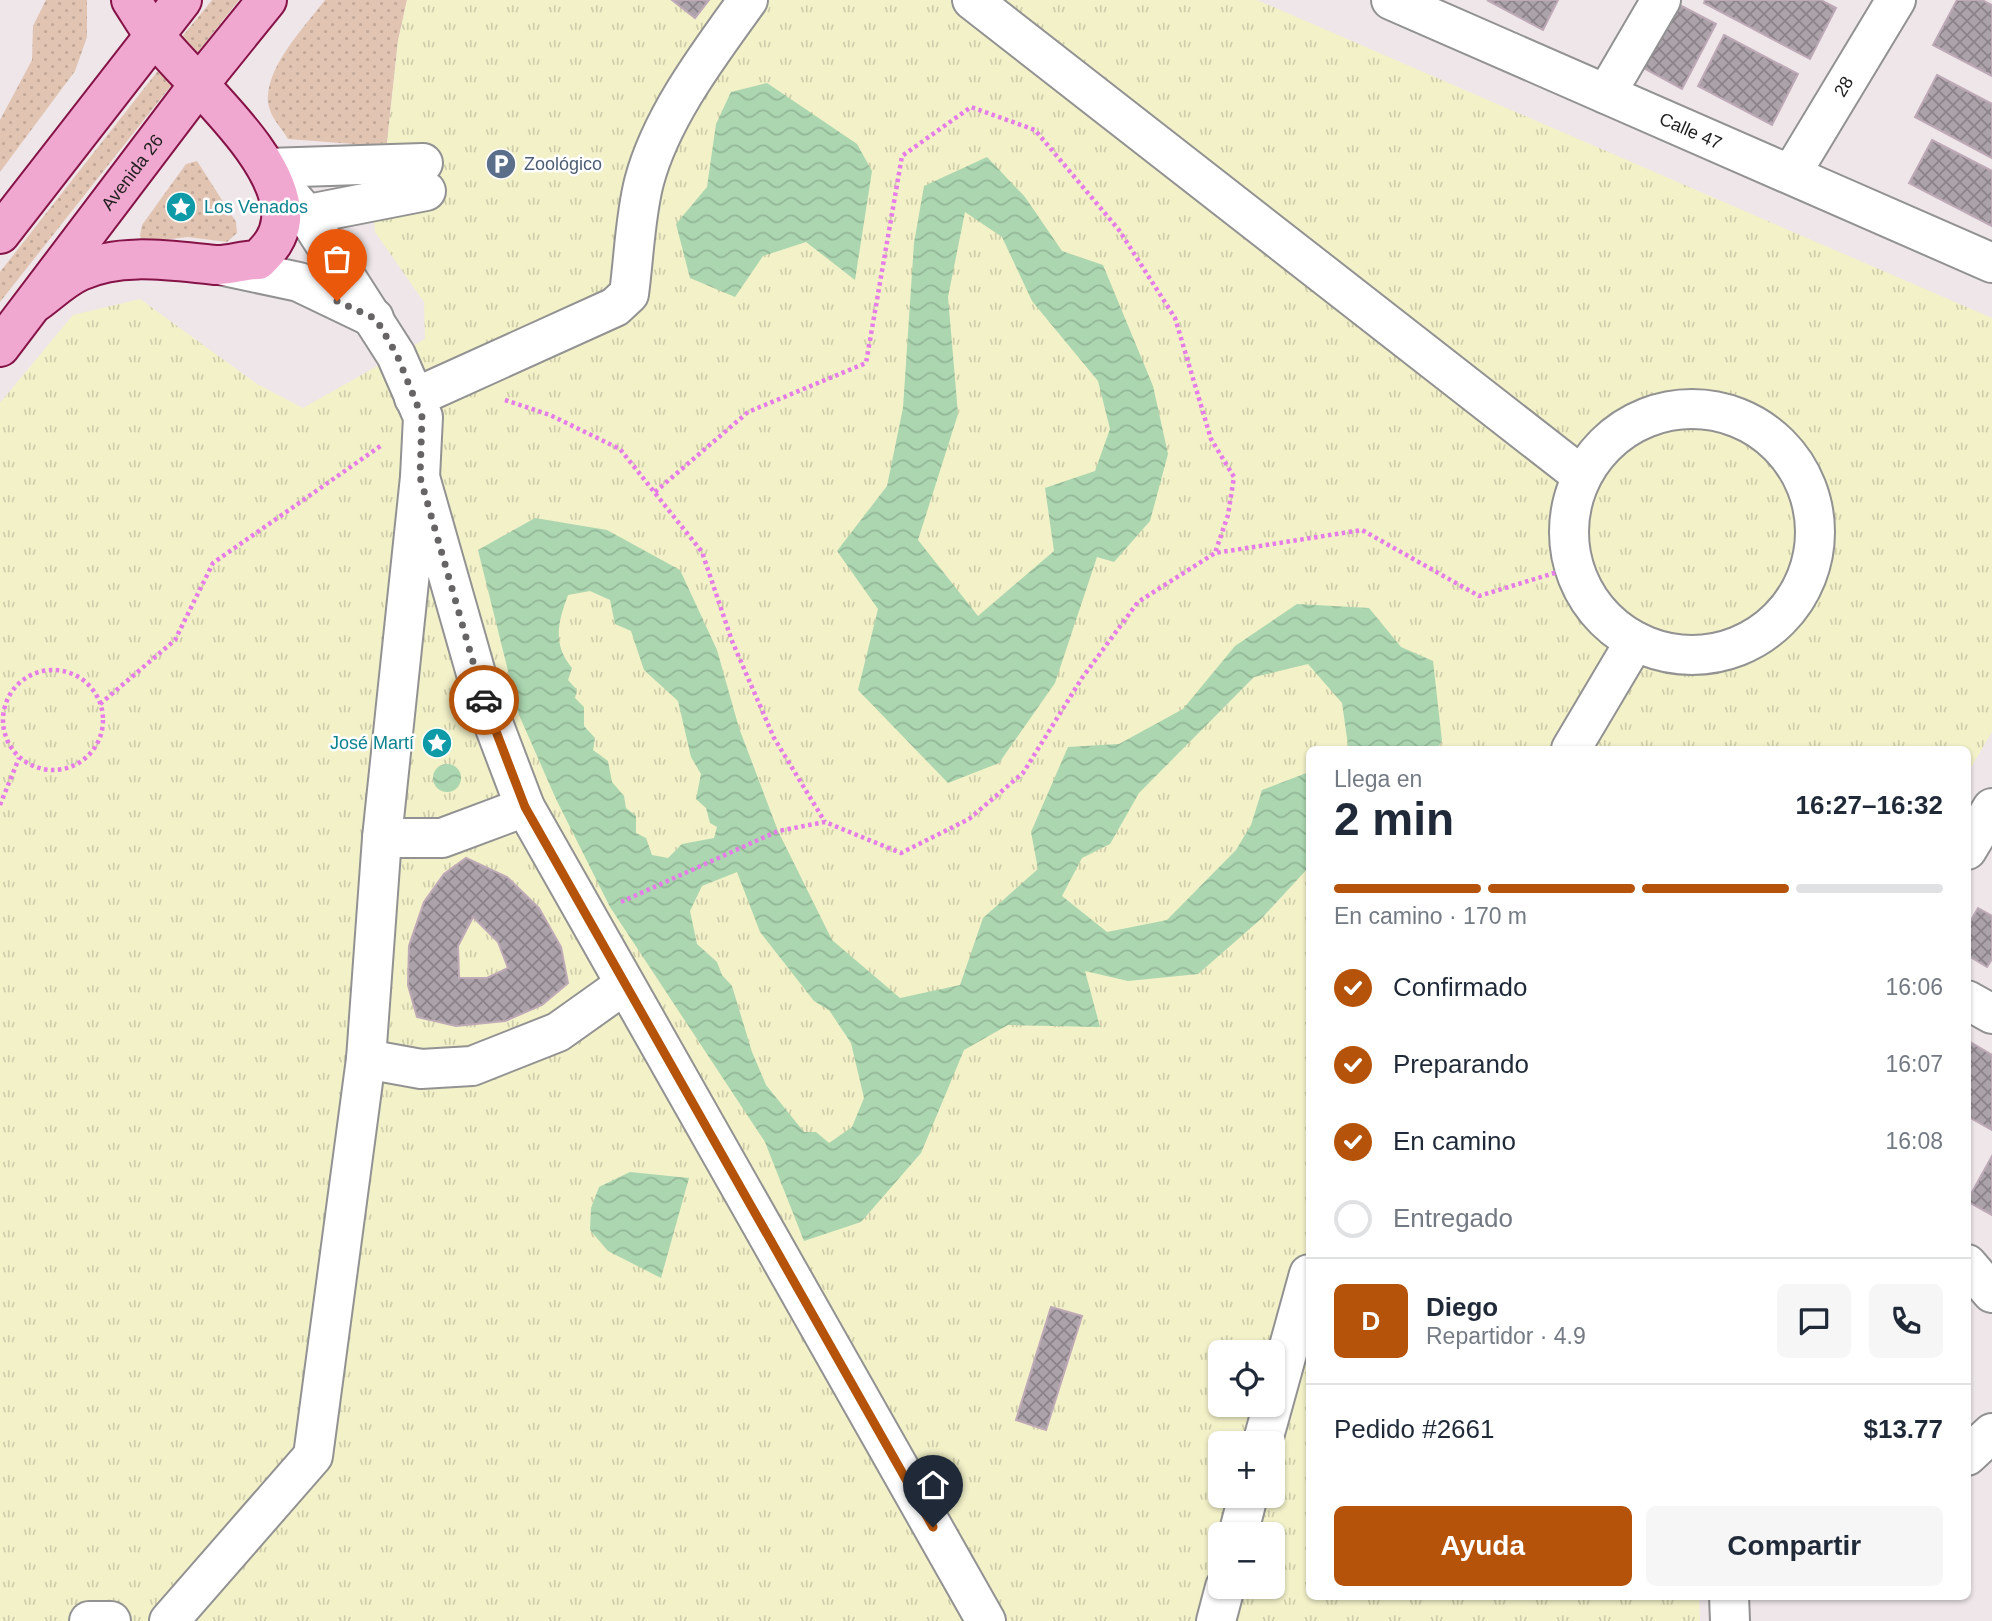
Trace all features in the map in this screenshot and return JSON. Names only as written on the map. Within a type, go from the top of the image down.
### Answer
[{"type":"main road","points":[[36,302],[80,271],[113,262],[172,259],[219,265],[239,260],[258,260],[275,244],[293,216],[279,199],[267,168],[200,83],[155,37],[131,0]]},
{"type":"main road","points":[[0,234],[182,0]]},
{"type":"main road","name":"Avenida 26","points":[[0,347],[200,83],[267,0]]},
{"type":"street","points":[[419,407],[615,307],[629,294],[644,182],[660,142],[698,69],[748,0]]},
{"type":"street","points":[[972,0],[1582,476]]},
{"type":"street","points":[[1606,94],[1661,0]]},
{"type":"street","name":"28","points":[[1791,174],[1896,0]]},
{"type":"street","name":"Calle 47","points":[[1412,4],[1606,94],[1992,263]]},
{"type":"street","points":[[169,1621],[313,1456],[366,1059],[382,838],[420,477],[419,407],[397,355],[376,319],[293,216],[424,177],[267,168]]},
{"type":"street","points":[[219,265],[299,282],[376,319]]},
{"type":"street","points":[[1681,408],[1723,412],[1761,429],[1791,458],[1810,495],[1816,536],[1808,577],[1787,613],[1754,640],[1715,654],[1674,654],[1635,641],[1608,622],[1587,597],[1574,568],[1569,537],[1572,505],[1582,476],[1607,443],[1641,419],[1681,408]]},
{"type":"street","points":[[420,477],[481,691],[525,807],[986,1621]]},
{"type":"street","points":[[1573,746],[1635,641]]},
{"type":"street","points":[[382,838],[443,838],[525,807]]},
{"type":"street","points":[[1971,843],[1992,808]]},
{"type":"street","points":[[366,1059],[421,1069],[472,1066],[558,1032],[624,985]]},
{"type":"street","points":[[1971,1002],[1992,1014]]},
{"type":"street","points":[[1971,1269],[1992,1293]]},
{"type":"street","points":[[1266,1431],[1306,1285]]},
{"type":"street","points":[[1971,1452],[1992,1433]]},
{"type":"street","points":[[1216,1621],[1221,1599]]},
{"type":"street","points":[[1729,1600],[1730,1621]]},
{"type":"street","points":[[89,1621],[111,1621]]},
{"type":"path","points":[[655,492],[748,412],[866,363],[902,156],[971,107],[1035,130],[1119,230],[1174,318],[1211,439],[1234,477],[1228,515],[1215,553]]},
{"type":"path","points":[[499,400],[509,400],[550,415],[620,449],[702,552],[732,641],[774,738],[825,822]]},
{"type":"path","points":[[100,704],[175,640],[213,563],[419,407]]},
{"type":"path","points":[[585,916],[778,831],[825,822],[901,853],[969,819],[1023,773],[1082,678],[1138,602],[1215,553],[1362,530],[1479,596],[1574,568]]},
{"type":"path","points":[[47,670],[64,671],[92,688],[100,704],[103,720],[100,737],[80,763],[65,769],[48,771],[19,758],[3,730],[2,713],[17,684],[31,674],[47,670]]},
{"type":"path","points":[[0,805],[19,758]]},
{"type":"shaded area","points":[[46,0],[87,0],[87,37],[75,71],[0,172],[0,120],[32,60],[33,26]]},
{"type":"shaded area","points":[[212,0],[239,0],[193,58],[177,43]]},
{"type":"shaded area","points":[[325,0],[407,0],[398,41],[387,143],[367,145],[288,139],[271,114],[268,96],[277,66]]},
{"type":"shaded area","points":[[164,63],[177,78],[0,302],[0,272]]},
{"type":"shaded area","points":[[197,161],[236,222],[237,233],[227,242],[188,237],[144,242],[140,236],[142,225],[186,164]]},
{"type":"green space","points":[[407,0],[1257,0],[1992,318],[1992,732],[1971,767],[1971,746],[1306,746],[1306,1600],[1699,1600],[1700,1621],[0,1621],[0,403],[73,315],[140,299],[257,384],[303,408],[425,339],[424,302],[375,232],[367,145],[387,143],[398,41]]},
{"type":"water","points":[[767,83],[857,144],[872,171],[855,280],[806,242],[763,256],[735,297],[690,278],[676,224],[707,187],[716,124],[731,92]]},
{"type":"water","points":[[987,157],[1025,197],[1062,251],[1103,265],[1153,386],[1168,454],[1150,521],[1114,562],[1097,557],[1055,683],[999,763],[948,783],[858,690],[878,609],[837,551],[887,486],[903,408],[914,243],[924,186]],"holes":[[[965,212],[1002,237],[1032,301],[1098,381],[1110,429],[1095,471],[1045,488],[1054,551],[978,616],[918,540],[958,414],[948,297]]]},
{"type":"water","points":[[535,518],[607,530],[680,570],[717,650],[739,728],[778,831],[832,940],[900,998],[960,985],[983,918],[1038,869],[1031,832],[1068,747],[1119,744],[1183,709],[1235,646],[1297,604],[1369,608],[1401,647],[1433,661],[1442,741],[1439,746],[1347,746],[1342,703],[1308,664],[1254,677],[1139,793],[1110,844],[1082,858],[1062,896],[1107,932],[1167,920],[1236,850],[1251,825],[1262,790],[1306,773],[1306,870],[1261,919],[1198,974],[1128,981],[1085,971],[1100,1027],[1008,1025],[964,1050],[921,1153],[861,1222],[804,1241],[765,1142],[610,907],[556,799],[519,715],[478,550]],"holes":[[[590,591],[610,600],[615,624],[631,631],[644,670],[678,701],[691,757],[701,774],[696,799],[706,808],[710,823],[717,827],[714,838],[682,844],[668,858],[652,855],[646,838],[636,833],[636,816],[626,808],[624,796],[612,782],[608,761],[593,750],[595,738],[584,726],[584,707],[575,698],[577,690],[568,680],[572,668],[559,641],[560,624],[568,595]],[[737,872],[760,932],[814,1001],[829,1010],[851,1043],[864,1098],[852,1127],[829,1143],[816,1132],[804,1132],[766,1085],[752,1052],[732,986],[722,975],[717,962],[697,944],[690,911],[702,886]]]},
{"type":"water","points":[[447,764],[457,768],[461,778],[457,788],[447,792],[437,788],[433,778],[437,768]]},
{"type":"water","points":[[630,1172],[689,1178],[661,1278],[608,1251],[590,1230],[591,1208],[599,1187]]},
{"type":"building","points":[[672,0],[709,0],[695,18]]},
{"type":"building","points":[[1487,0],[1558,0],[1543,30]]},
{"type":"building","points":[[1705,0],[1821,0],[1836,8],[1810,59],[1704,3]]},
{"type":"building","points":[[1957,0],[1982,0],[1992,5],[1992,76],[1933,45]]},
{"type":"building","points":[[1674,2],[1716,24],[1682,89],[1640,66]]},
{"type":"building","points":[[1724,35],[1798,74],[1772,125],[1698,86]]},
{"type":"building","points":[[1937,75],[1992,104],[1992,158],[1915,117]]},
{"type":"building","points":[[1932,140],[1992,171],[1992,226],[1909,183]]},
{"type":"building","points":[[466,858],[507,877],[539,908],[561,947],[568,983],[542,1005],[505,1021],[456,1026],[417,1017],[408,985],[409,946],[424,902],[444,874]],"holes":[[[473,917],[498,942],[508,968],[487,978],[459,978],[458,946]]]},
{"type":"building","points":[[1978,908],[1992,916],[1992,959],[1987,967],[1971,957],[1971,920]]},
{"type":"building","points":[[1971,1042],[1992,1055],[1992,1130],[1971,1118]]},
{"type":"building","points":[[1992,1156],[1992,1215],[1971,1203],[1971,1194]]},
{"type":"building","points":[[1051,1307],[1082,1316],[1046,1430],[1016,1420]]},
{"type":"way so far","points":[[337,301],[376,319],[397,355],[422,417],[420,477],[484,700]]},
{"type":"place","name":"Zoológico","points":[[501,164]]},
{"type":"place","name":"Los Venados","points":[[181,207]]},
{"type":"place","name":"José Martí","points":[[437,743]]},
{"type":"route","points":[[484,700],[525,807],[933,1527]]}]
